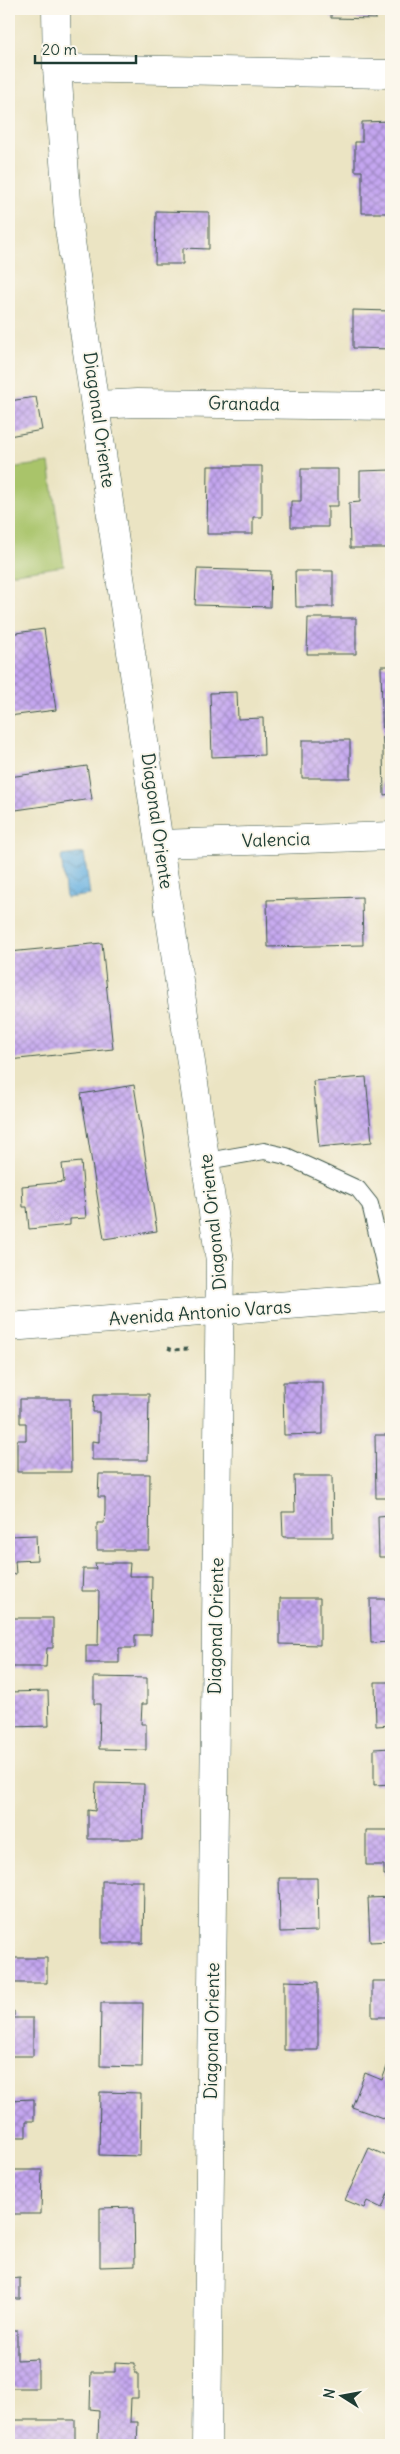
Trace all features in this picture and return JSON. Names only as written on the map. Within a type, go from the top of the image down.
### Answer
[{"type":"main road","name":"Diagonal Oriente","points":[[56,9],[57,68],[69,228],[97,405],[219,1244],[221,1311],[207,2445]]},
{"type":"main road","points":[[57,68],[391,74]]},
{"type":"main road","name":"Granada","points":[[97,405],[137,403],[391,406]]},
{"type":"main road","name":"Valencia","points":[[160,844],[391,836]]},
{"type":"main road","name":"Avenida Antonio Varas","points":[[9,1327],[391,1298]]},
{"type":"lane","points":[[207,1161],[264,1151],[286,1156],[358,1189],[370,1204],[391,1293]]},
{"type":"green space","points":[[49,463],[64,566],[9,574],[9,468]]},
{"type":"water","points":[[84,853],[90,895],[66,898],[61,856]]},
{"type":"building","points":[[331,9],[376,9],[376,19],[331,18]]},
{"type":"building","points":[[391,121],[391,213],[362,213],[362,171],[355,171],[355,142],[362,142],[362,122]]},
{"type":"building","points":[[156,211],[209,212],[209,249],[183,248],[183,264],[155,264]]},
{"type":"building","points":[[353,310],[391,311],[391,349],[353,348]]},
{"type":"building","points":[[36,397],[42,430],[9,436],[9,401]]},
{"type":"building","points":[[208,466],[262,466],[262,517],[253,517],[253,534],[207,534]]},
{"type":"building","points":[[301,469],[338,469],[338,506],[328,506],[328,527],[291,527],[291,501],[301,501]]},
{"type":"building","points":[[391,470],[391,508],[387,508],[387,548],[350,548],[349,503],[360,502],[360,471]]},
{"type":"building","points":[[197,569],[271,571],[270,607],[195,605]]},
{"type":"building","points":[[295,571],[333,571],[333,607],[296,607]]},
{"type":"building","points":[[308,618],[356,618],[356,654],[307,654]]},
{"type":"building","points":[[44,629],[56,710],[9,716],[9,634]]},
{"type":"building","points":[[381,666],[391,666],[391,794],[384,795]]},
{"type":"building","points":[[237,692],[238,719],[263,718],[264,755],[212,757],[210,693]]},
{"type":"building","points":[[302,740],[350,740],[350,778],[302,778]]},
{"type":"building","points":[[87,766],[92,799],[9,811],[9,777]]},
{"type":"building","points":[[362,897],[363,945],[268,947],[267,900]]},
{"type":"building","points":[[102,943],[113,1049],[9,1060],[9,952]]},
{"type":"building","points":[[366,1077],[372,1142],[319,1147],[313,1081]]},
{"type":"building","points":[[134,1085],[157,1231],[104,1239],[81,1094]]},
{"type":"building","points":[[81,1162],[86,1218],[70,1219],[70,1225],[29,1229],[27,1207],[23,1207],[22,1186],[64,1182],[62,1164]]},
{"type":"building","points":[[283,1382],[323,1382],[323,1434],[284,1435]]},
{"type":"building","points":[[94,1394],[149,1394],[148,1460],[92,1460],[92,1441],[99,1442],[99,1412],[93,1412]]},
{"type":"building","points":[[20,1399],[70,1399],[71,1472],[17,1472],[17,1440],[26,1440],[26,1423],[20,1423]]},
{"type":"building","points":[[375,1435],[391,1435],[391,1498],[376,1498]]},
{"type":"building","points":[[99,1474],[150,1474],[149,1550],[97,1550],[97,1523],[104,1523],[105,1512],[105,1497],[98,1497]]},
{"type":"building","points":[[294,1476],[332,1476],[333,1537],[283,1537],[282,1512],[295,1512]]},
{"type":"building","points":[[391,1515],[391,1557],[379,1557],[378,1516]]},
{"type":"building","points":[[36,1535],[37,1560],[15,1561],[16,1574],[10,1575],[11,1593],[9,1593],[9,1536]]},
{"type":"building","points":[[95,1563],[130,1563],[129,1576],[152,1576],[151,1635],[135,1635],[135,1648],[119,1648],[119,1663],[86,1663],[86,1645],[98,1645],[99,1591],[82,1591],[83,1569],[96,1569]]},
{"type":"building","points":[[280,1598],[320,1598],[320,1645],[280,1644]]},
{"type":"building","points":[[370,1599],[391,1599],[391,1642],[371,1643]]},
{"type":"building","points":[[9,1618],[53,1618],[53,1648],[47,1648],[46,1667],[9,1667]]},
{"type":"building","points":[[94,1677],[147,1678],[147,1704],[142,1704],[141,1724],[146,1724],[146,1750],[99,1749],[100,1704],[94,1704]]},
{"type":"building","points":[[375,1682],[391,1682],[391,1725],[376,1726]]},
{"type":"building","points":[[48,1691],[49,1726],[9,1727],[9,1692]]},
{"type":"building","points":[[391,1748],[391,1784],[374,1785],[374,1749]]},
{"type":"building","points":[[96,1783],[144,1784],[143,1839],[88,1839],[88,1810],[95,1811]]},
{"type":"building","points":[[366,1830],[391,1830],[391,1875],[384,1875],[384,1865],[366,1865]]},
{"type":"building","points":[[279,1878],[317,1878],[318,1931],[280,1932]]},
{"type":"building","points":[[102,1881],[144,1881],[143,1943],[102,1943]]},
{"type":"building","points":[[391,1897],[391,1941],[370,1942],[368,1898]]},
{"type":"building","points":[[9,1937],[13,1937],[13,1958],[47,1958],[47,1983],[9,1983]]},
{"type":"building","points":[[284,1981],[318,1982],[318,2050],[284,2050]]},
{"type":"building","points":[[372,1981],[391,1981],[391,2017],[372,2017]]},
{"type":"building","points":[[101,2003],[143,2003],[142,2067],[100,2066]]},
{"type":"building","points":[[9,2011],[14,2011],[14,2018],[33,2018],[33,2056],[9,2056]]},
{"type":"building","points":[[391,2056],[391,2121],[352,2107],[365,2073],[382,2080]]},
{"type":"building","points":[[100,2092],[141,2093],[140,2156],[99,2155]]},
{"type":"building","points":[[34,2099],[34,2121],[26,2121],[26,2137],[9,2137],[9,2100]]},
{"type":"building","points":[[369,2148],[391,2158],[391,2186],[382,2208],[367,2201],[364,2208],[345,2200]]},
{"type":"building","points":[[9,2170],[42,2170],[41,2214],[9,2214]]},
{"type":"building","points":[[134,2207],[135,2266],[100,2267],[100,2208]]},
{"type":"building","points":[[20,2278],[20,2299],[9,2299],[9,2279]]},
{"type":"building","points":[[9,2330],[17,2330],[17,2360],[38,2359],[38,2388],[9,2388]]},
{"type":"building","points":[[115,2362],[135,2363],[135,2373],[138,2373],[138,2398],[131,2398],[130,2422],[138,2422],[137,2445],[94,2445],[94,2442],[98,2442],[99,2410],[90,2409],[91,2372],[115,2372]]},
{"type":"building","points":[[9,2420],[75,2420],[75,2445],[9,2445]]}]
